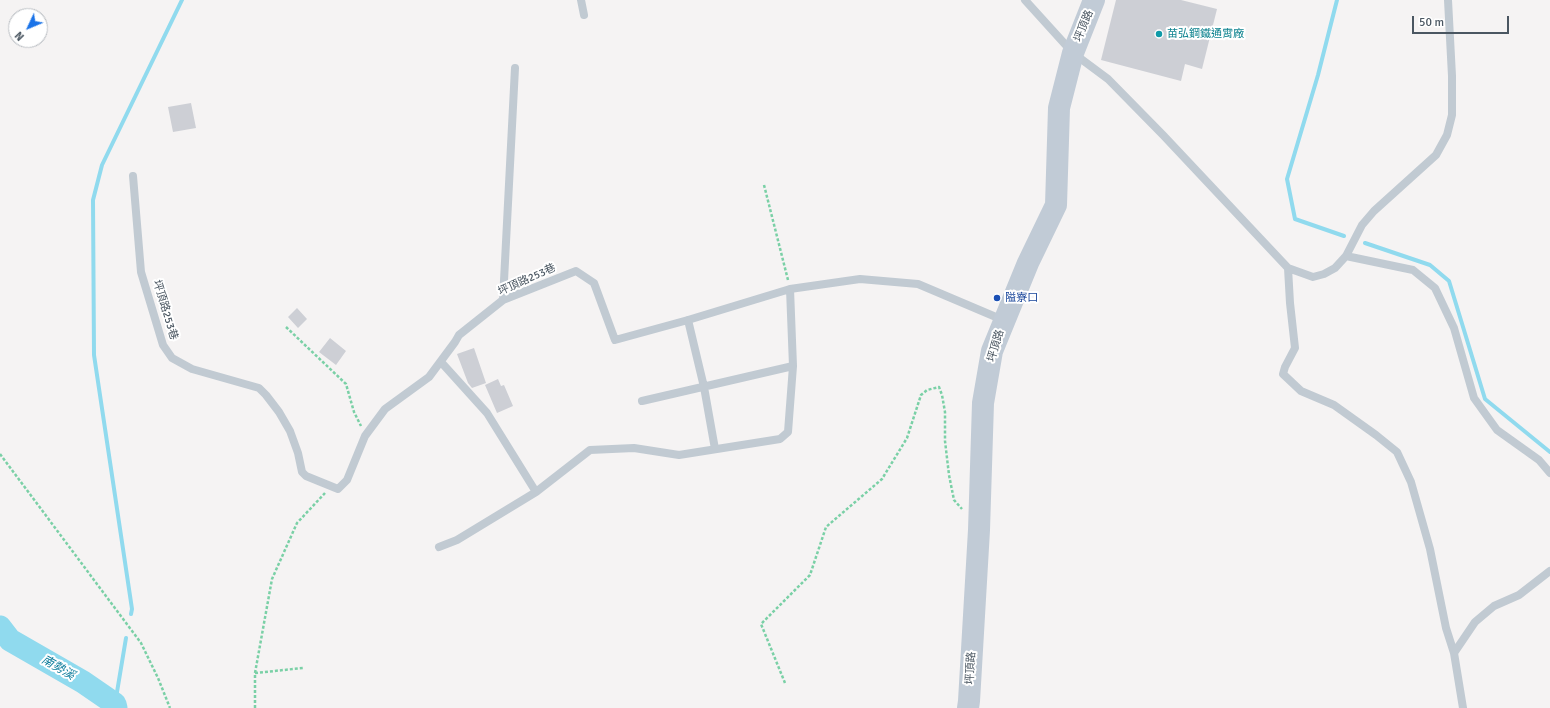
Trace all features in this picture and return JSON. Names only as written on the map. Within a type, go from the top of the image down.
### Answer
[{"type":"street","name":"坪頂路","points":[[968,708],[979,530],[983,403],[992,351],[1028,263],[1056,205],[1059,108],[1073,53],[1094,0]]},
{"type":"lane","points":[[581,0],[584,15]]},
{"type":"lane","points":[[1025,0],[1073,53],[1108,79],[1163,135],[1288,268],[1313,277],[1324,274],[1335,268],[1346,256],[1362,225],[1374,211],[1436,155],[1448,135],[1452,115],[1452,76],[1448,0]]},
{"type":"lane","points":[[503,300],[515,68]]},
{"type":"lane","name":"坪頂路253巷","points":[[133,176],[141,272],[163,345],[172,358],[192,369],[259,388],[279,412],[290,431],[298,453],[302,472],[306,476],[338,489],[347,480],[365,436],[385,409],[428,377],[441,362],[459,335],[503,300],[576,271],[594,283],[615,340],[688,320],[790,289],[860,279],[918,284],[1004,321]]},
{"type":"lane","points":[[1346,256],[1413,270],[1435,288],[1454,328],[1474,398],[1497,430],[1539,460],[1550,473]]},
{"type":"lane","points":[[1288,268],[1295,348],[1283,374],[1301,391],[1334,405],[1397,452],[1412,482],[1430,548],[1446,628],[1454,653],[1464,708]]},
{"type":"lane","points":[[439,547],[457,540],[536,492],[590,450],[634,448],[679,455],[780,439],[788,432],[793,366],[790,289]]},
{"type":"lane","points":[[688,320],[704,387],[715,449]]},
{"type":"lane","points":[[441,362],[487,413],[536,492]]},
{"type":"lane","points":[[642,401],[793,366]]},
{"type":"lane","points":[[1454,653],[1475,622],[1494,606],[1519,595],[1550,571]]},
{"type":"path","points":[[764,185],[790,289]]},
{"type":"path","points":[[286,327],[346,384],[354,412],[365,436]]},
{"type":"path","points":[[785,682],[761,624],[810,575],[826,527],[882,479],[907,438],[921,395],[927,390],[938,387],[942,395],[945,412],[945,441],[954,500],[979,530]]},
{"type":"path","points":[[0,454],[141,643],[158,678],[170,708]]},
{"type":"path","points":[[255,708],[255,674],[272,579],[297,522],[331,487]]},
{"type":"path","points":[[255,674],[303,668]]},
{"type":"building","name":"苗弘鋼鐵通霄廠","points":[[1116,0],[1181,0],[1217,9],[1202,69],[1185,64],[1181,81],[1101,60]]},
{"type":"building","points":[[191,103],[196,128],[173,132],[168,107]]},
{"type":"building","points":[[297,308],[307,319],[298,328],[288,317]]},
{"type":"building","points":[[330,338],[346,351],[336,365],[319,352]]},
{"type":"building","points":[[474,348],[486,383],[472,388],[468,383],[457,354]]},
{"type":"building","points":[[498,379],[501,386],[504,385],[513,406],[497,413],[485,385]]},
{"type":"waterway","points":[[131,614],[132,609],[94,355],[93,200],[102,165],[182,0]]},
{"type":"waterway","points":[[1337,0],[1318,75],[1287,179],[1295,219],[1344,236]]},
{"type":"waterway","points":[[1365,243],[1430,265],[1449,281],[1485,399],[1550,452]]},
{"type":"waterway","name":"南勢溪","points":[[0,627],[10,640],[83,682],[115,704],[116,708]]},
{"type":"waterway","points":[[115,704],[126,638]]},
{"type":"place","name":"苗弘鋼鐵通霄廠","points":[[1159,34]]},
{"type":"place","name":"隘寮口","points":[[997,298]]}]
